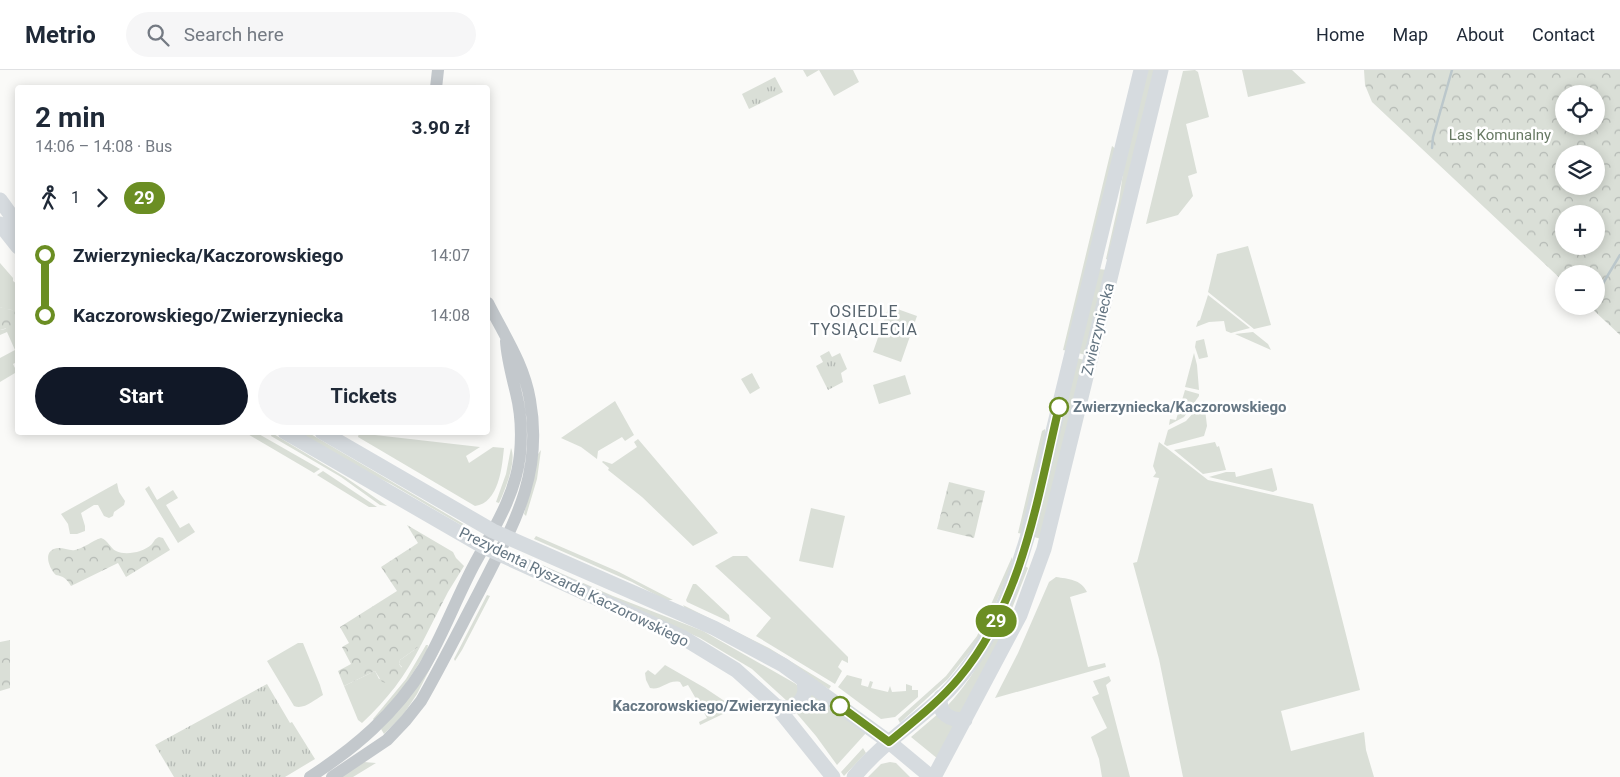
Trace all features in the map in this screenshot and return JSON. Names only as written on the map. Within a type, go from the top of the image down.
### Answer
[{"type":"main road","name":"Zwierzyniecka","points":[[854,777],[868,760],[942,697],[959,679],[988,637],[1008,595],[1022,556],[1141,70]]},
{"type":"main road","name":"Zwierzyniecka","points":[[933,777],[1016,624],[1044,549],[1161,70]]},
{"type":"main road","points":[[2,203],[15,221]]},
{"type":"main road","points":[[0,224],[15,243]]},
{"type":"main road","points":[[1098,248],[1098,257],[1104,262],[1110,262],[1116,254]]},
{"type":"main road","name":"Prezydenta Ryszarda Kaczorowskiego","points":[[290,435],[491,550],[682,637],[736,670],[776,706],[833,777]]},
{"type":"main road","name":"Prezydenta Ryszarda Kaczorowskiego","points":[[327,435],[500,534],[714,628],[783,665],[889,742],[933,777]]},
{"type":"main road","points":[[1022,556],[1027,557],[1032,563],[1034,579]]},
{"type":"main road","points":[[776,706],[788,708],[800,703],[805,692],[803,680]]},
{"type":"main road","points":[[942,697],[941,708],[947,717],[952,720],[965,720]]},
{"type":"street","points":[[436,85],[438,70]]},
{"type":"street","points":[[310,777],[346,753],[397,705],[416,680],[453,610],[500,534],[518,514],[531,467],[506,354],[506,338],[490,307]]},
{"type":"street","points":[[332,777],[387,740],[421,701],[465,618],[491,550]]},
{"type":"street","points":[[453,610],[458,608],[464,611],[465,618]]},
{"type":"street","points":[[364,738],[375,741],[387,740]]},
{"type":"green space","points":[[803,70],[819,70],[807,77]]},
{"type":"green space","points":[[819,70],[853,70],[859,82],[834,96]]},
{"type":"green space","points":[[1147,70],[1156,70],[1108,260],[1106,259],[1119,201],[1124,166]]},
{"type":"green space","points":[[1195,70],[1198,72],[1209,117],[1186,124],[1197,173],[1188,176],[1193,196],[1178,215],[1146,224],[1183,71]]},
{"type":"green space","points":[[1242,70],[1292,70],[1306,83],[1248,97]]},
{"type":"green space","name":"Las Komunalny","points":[[1364,70],[1620,70],[1620,335],[1599,315],[1605,315],[1605,265],[1555,265],[1555,274],[1372,102],[1365,85]]},
{"type":"green space","points":[[775,77],[783,92],[749,109],[742,94]]},
{"type":"green space","points":[[1112,146],[1117,150],[1068,351],[1063,350]]},
{"type":"green space","points":[[1248,246],[1271,325],[1254,329],[1208,292],[1217,254]]},
{"type":"green space","points":[[0,263],[15,282],[15,314],[12,310],[0,307]]},
{"type":"green space","points":[[1099,269],[1107,270],[1086,355],[1078,353]]},
{"type":"green space","points":[[1208,295],[1250,328],[1231,333],[1226,331],[1224,321],[1209,322],[1196,327]]},
{"type":"green space","points":[[889,306],[917,316],[901,362],[873,352]]},
{"type":"green space","points":[[0,307],[15,311],[14,326],[0,330]]},
{"type":"green space","points":[[15,322],[15,350],[7,332],[0,335],[0,330],[5,329]]},
{"type":"green space","points":[[1253,332],[1268,344],[1271,350],[1235,334]]},
{"type":"green space","points":[[1204,339],[1208,357],[1199,359],[1195,347],[1196,341]]},
{"type":"green space","points":[[15,350],[15,363],[13,364],[15,373],[0,382],[0,358]]},
{"type":"green space","points":[[829,351],[832,357],[840,353],[847,369],[841,373],[843,382],[828,390],[816,366],[823,362],[820,356]]},
{"type":"green space","points":[[1194,353],[1197,365],[1199,390],[1185,387]]},
{"type":"green space","points":[[1077,358],[1084,360],[1041,539],[1034,537]]},
{"type":"green space","points":[[752,373],[760,388],[750,394],[741,379]]},
{"type":"green space","points":[[905,375],[911,394],[879,404],[873,385]]},
{"type":"green space","points":[[1185,390],[1199,394],[1199,396],[1184,417],[1169,425],[1170,419],[1176,420]]},
{"type":"green space","points":[[615,401],[634,435],[625,441],[622,437],[598,451],[597,459],[581,447],[561,438]]},
{"type":"green space","points":[[1204,401],[1207,426],[1204,436],[1167,446],[1164,444],[1168,430],[1186,421]]},
{"type":"green space","points":[[1045,429],[1046,439],[1023,534],[1018,533],[1042,431]]},
{"type":"green space","points":[[249,435],[260,435],[320,469],[314,473]]},
{"type":"green space","points":[[275,435],[345,477],[387,506],[380,505],[341,477],[271,436]]},
{"type":"green space","points":[[300,435],[312,435],[467,526],[466,528],[391,484],[354,466]]},
{"type":"green space","points":[[358,435],[375,435],[480,447],[466,456],[469,463],[493,447],[504,448],[498,483],[489,498],[475,506],[358,437]]},
{"type":"green space","points":[[638,439],[718,533],[693,546],[642,497],[608,470],[609,468],[602,462],[612,464],[637,447],[634,442]]},
{"type":"green space","points":[[1159,442],[1208,480],[1313,504],[1360,690],[1281,711],[1291,751],[1364,732],[1366,750],[1374,777],[1183,777],[1159,659],[1133,563],[1137,562],[1159,478],[1153,477],[1156,473],[1153,466]]},
{"type":"green space","points":[[1215,442],[1217,447],[1219,446],[1226,470],[1203,474],[1174,450]]},
{"type":"green space","points":[[511,448],[513,460],[499,503],[496,502],[506,474]]},
{"type":"green space","points":[[541,450],[537,479],[526,516],[524,514],[538,454]]},
{"type":"green space","points":[[1272,468],[1277,488],[1273,492],[1209,477],[1226,472],[1235,472],[1236,477]]},
{"type":"green space","points":[[323,471],[377,507],[369,507],[317,475]]},
{"type":"green space","points":[[949,482],[985,491],[974,538],[937,529]]},
{"type":"green space","points":[[117,483],[119,492],[125,501],[124,505],[109,518],[104,516],[98,505],[94,505],[81,513],[85,531],[70,534],[68,524],[61,514]]},
{"type":"green space","points":[[149,486],[157,500],[173,490],[178,498],[166,505],[180,528],[189,523],[195,532],[178,543],[145,489]]},
{"type":"green space","points":[[811,508],[845,516],[833,568],[799,561]]},
{"type":"green space","points":[[407,525],[453,552],[464,566],[448,592],[421,645],[400,660],[399,664],[404,671],[402,675],[386,683],[382,682],[375,671],[344,686],[338,671],[351,664],[342,647],[349,643],[340,627],[397,591],[381,567],[418,543]]},
{"type":"green space","points":[[536,536],[619,572],[673,600],[665,600],[632,582],[534,539]]},
{"type":"green space","points":[[159,537],[163,538],[170,550],[126,577],[118,563],[71,586],[65,578],[56,575],[48,559],[48,555],[54,549],[75,550],[101,538],[116,551],[129,553],[148,547]]},
{"type":"green space","points":[[733,556],[747,556],[848,657],[848,663],[842,660],[838,667],[842,671],[835,684],[756,636],[771,618],[715,566]]},
{"type":"green space","points":[[1012,557],[1013,563],[981,638],[948,679],[900,723],[898,719],[946,676],[977,636]]},
{"type":"green space","points":[[526,558],[613,596],[703,631],[796,684],[799,688],[799,696],[787,701],[752,669],[700,638],[525,560]]},
{"type":"green space","points":[[1025,566],[1028,568],[994,654],[961,717],[947,709],[948,705],[973,674],[983,657]]},
{"type":"green space","points":[[1056,577],[1078,582],[1087,592],[1070,597],[1088,667],[1105,663],[1106,667],[995,698],[1018,653],[1049,582]]},
{"type":"green space","points":[[693,584],[696,584],[729,615],[730,622],[687,602],[686,600]]},
{"type":"green space","points":[[487,595],[490,596],[455,661],[454,659]]},
{"type":"green space","points":[[683,605],[769,648],[831,686],[829,689],[685,608]]},
{"type":"green space","points":[[10,640],[10,688],[0,691],[0,642]]},
{"type":"green space","points":[[298,643],[303,643],[323,695],[301,707],[294,706],[267,661]]},
{"type":"green space","points":[[421,645],[409,667],[388,696],[362,723],[358,720],[344,686],[375,671],[379,679],[402,667],[399,664],[400,660]]},
{"type":"green space","points":[[426,645],[428,645],[427,651],[400,693],[375,721],[373,719],[406,679]]},
{"type":"green space","points":[[439,651],[417,694],[403,715],[384,734],[381,729]]},
{"type":"green space","points":[[665,665],[726,702],[725,713],[700,725],[699,722],[707,718],[688,685],[683,687],[680,682],[676,682],[668,683],[658,688],[650,688],[645,673],[648,670],[655,675]]},
{"type":"green space","points":[[847,675],[862,679],[861,685],[868,687],[870,681],[873,682],[871,688],[888,692],[890,686],[892,692],[906,691],[906,684],[912,686],[912,690],[918,690],[918,697],[895,717],[881,719],[838,687]]},
{"type":"green space","points":[[1109,676],[1111,681],[1106,685],[1130,777],[1102,777],[1099,759],[1091,737],[1107,728],[1092,697],[1099,694],[1093,681]]},
{"type":"green space","points":[[267,684],[290,723],[292,722],[315,759],[285,777],[174,777],[155,745]]},
{"type":"green space","points":[[808,691],[866,733],[837,765],[793,709]]},
{"type":"green space","points":[[939,713],[956,726],[938,759],[911,737]]},
{"type":"green space","points":[[863,748],[866,753],[844,776],[841,772]]},
{"type":"green space","points":[[364,762],[376,763],[353,777],[341,777]]},
{"type":"green space","points":[[896,763],[910,777],[868,777],[881,764]]},
{"type":"waterway","points":[[1432,148],[1433,137],[1452,70]]},
{"type":"waterway","points":[[1605,280],[1620,255]]},
{"type":"bus line","name":"29","points":[[840,706],[889,742],[942,697],[959,679],[988,637],[1017,573],[1028,538],[1059,407]]},
{"type":"place","name":"Zwierzyniecka/Kaczorowskiego","points":[[1059,407]]},
{"type":"place","name":"Kaczorowskiego/Zwierzyniecka","points":[[840,706]]},
{"type":"district","name":"OSIEDLE TYSIĄCLECIA","points":[[864,320]]}]
